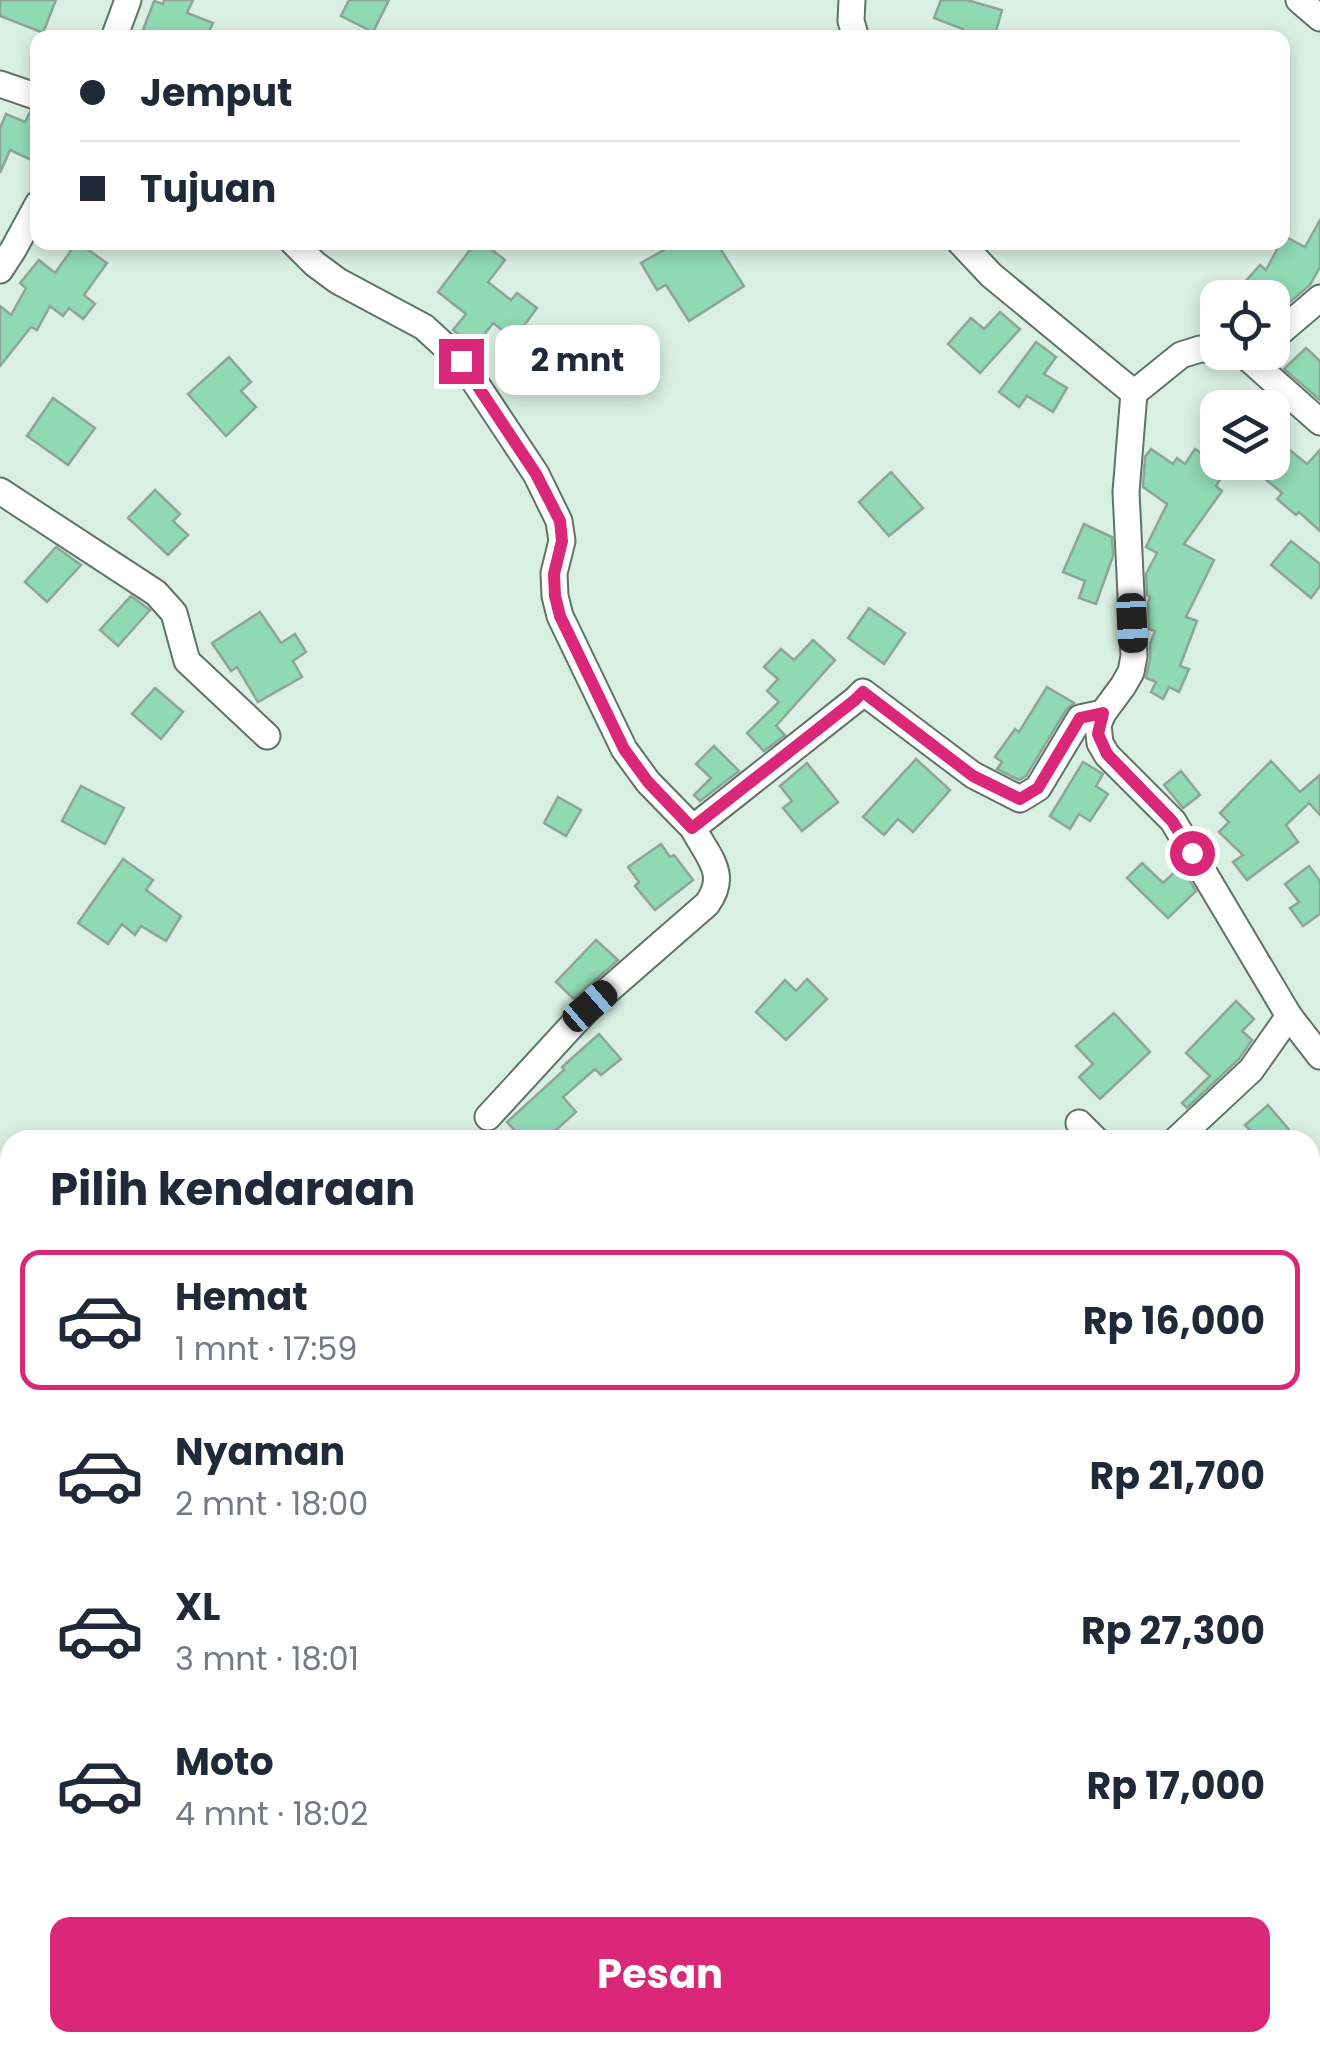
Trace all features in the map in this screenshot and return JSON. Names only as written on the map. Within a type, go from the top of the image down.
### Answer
[{"type":"street","points":[[117,30],[128,0]]},
{"type":"street","points":[[852,0],[854,30]]},
{"type":"street","points":[[1299,0],[1320,18]]},
{"type":"street","points":[[0,84],[30,94]]},
{"type":"street","points":[[0,270],[30,219]]},
{"type":"street","points":[[301,250],[338,281],[424,326],[461,361],[536,474],[560,521],[562,541],[554,574],[560,616],[624,749],[648,782],[692,828],[718,874],[718,884],[706,904],[590,1006],[488,1117]]},
{"type":"street","points":[[968,250],[991,275],[1134,394]]},
{"type":"street","points":[[1290,323],[1320,298]]},
{"type":"street","points":[[1200,351],[1190,351],[1134,394],[1126,492],[1134,656],[1131,672],[1103,713],[1098,734],[1107,754],[1172,821],[1289,1016],[1320,1056]]},
{"type":"street","points":[[1261,370],[1320,422]]},
{"type":"street","points":[[0,491],[168,604],[174,612],[187,661],[267,736]]},
{"type":"street","points":[[692,828],[863,692],[973,776],[1020,799],[1038,788],[1080,718],[1103,713]]},
{"type":"street","points":[[1187,1130],[1251,1070],[1289,1016]]},
{"type":"building","points":[[0,0],[56,0],[44,30],[0,16]]},
{"type":"building","points":[[164,0],[193,0],[187,13],[213,23],[210,30],[143,30],[154,1],[163,4]]},
{"type":"building","points":[[349,0],[389,0],[374,30],[341,16]]},
{"type":"building","points":[[941,0],[967,0],[1002,10],[996,30],[963,30],[934,18]]},
{"type":"building","points":[[30,112],[30,159],[10,150],[0,173],[0,128],[6,114],[25,122]]},
{"type":"building","points":[[1320,220],[1320,267],[1310,285],[1290,302],[1290,280],[1247,280],[1260,265],[1266,270],[1277,250],[1290,250],[1290,239],[1305,247]]},
{"type":"building","points":[[71,250],[88,250],[107,263],[84,295],[95,304],[83,319],[69,308],[63,316],[50,306],[37,330],[31,327],[0,366],[0,306],[11,315],[26,288],[20,283],[39,260],[55,273]]},
{"type":"building","points":[[470,250],[492,250],[505,260],[488,282],[511,300],[517,293],[537,308],[514,339],[493,323],[475,347],[453,330],[466,314],[438,292]]},
{"type":"building","points":[[664,250],[721,250],[744,286],[689,321],[666,285],[657,290],[641,263]]},
{"type":"building","points":[[1000,312],[1020,329],[980,373],[948,344],[971,318],[984,329]]},
{"type":"building","points":[[1036,342],[1056,357],[1044,374],[1067,388],[1053,412],[1027,396],[1019,407],[999,392]]},
{"type":"building","points":[[1306,348],[1320,361],[1320,400],[1285,370],[1290,370],[1290,363]]},
{"type":"building","points":[[229,357],[251,382],[241,391],[256,407],[226,436],[188,394]]},
{"type":"building","points":[[53,398],[95,428],[68,465],[27,436]]},
{"type":"building","points":[[1151,449],[1173,464],[1177,458],[1185,464],[1195,449],[1200,452],[1200,480],[1220,480],[1216,486],[1222,491],[1184,544],[1214,560],[1186,617],[1197,621],[1180,666],[1189,669],[1179,692],[1169,687],[1163,699],[1151,692],[1156,682],[1146,678],[1155,631],[1149,629],[1146,574],[1157,553],[1146,547],[1167,504],[1143,487],[1145,457]]},
{"type":"building","points":[[1290,450],[1307,464],[1320,450],[1320,531],[1277,499],[1282,493],[1267,480],[1290,480]]},
{"type":"building","points":[[891,472],[923,508],[889,536],[859,502]]},
{"type":"building","points":[[155,490],[180,514],[173,521],[188,535],[168,555],[128,518]]},
{"type":"building","points":[[1084,524],[1112,537],[1113,556],[1096,604],[1079,598],[1085,581],[1063,572]]},
{"type":"building","points":[[1291,541],[1320,564],[1320,586],[1311,598],[1271,565]]},
{"type":"building","points":[[56,547],[81,565],[47,602],[25,582]]},
{"type":"building","points":[[131,596],[150,610],[118,646],[100,630]]},
{"type":"building","points":[[869,608],[905,633],[884,664],[848,638]]},
{"type":"building","points":[[260,612],[281,643],[295,634],[306,652],[293,661],[302,677],[258,702],[237,667],[231,671],[212,643]]},
{"type":"building","points":[[813,640],[835,660],[776,726],[785,735],[764,751],[747,733],[779,702],[767,691],[778,679],[764,667],[781,649],[794,660]]},
{"type":"building","points":[[1047,687],[1074,703],[1026,776],[1019,780],[997,769],[1002,762],[995,757],[1015,729],[1019,732]]},
{"type":"building","points":[[155,688],[183,712],[161,739],[132,714]]},
{"type":"building","points":[[714,746],[739,771],[700,801],[694,795],[711,778],[696,764]]},
{"type":"building","points":[[916,759],[950,790],[913,832],[898,819],[884,835],[863,817]]},
{"type":"building","points":[[1271,761],[1300,792],[1320,775],[1320,815],[1309,803],[1286,825],[1298,842],[1247,880],[1233,862],[1243,855],[1219,832],[1229,822],[1220,813]]},
{"type":"building","points":[[1083,762],[1103,774],[1096,786],[1108,794],[1090,821],[1079,814],[1070,829],[1050,816]]},
{"type":"building","points":[[807,763],[838,802],[802,831],[783,808],[792,801],[780,786]]},
{"type":"building","points":[[1181,771],[1200,795],[1183,808],[1164,785]]},
{"type":"building","points":[[81,786],[124,808],[105,844],[62,821]]},
{"type":"building","points":[[558,797],[581,810],[566,836],[544,823]]},
{"type":"building","points":[[661,844],[693,880],[655,910],[635,886],[639,882],[628,867]]},
{"type":"building","points":[[123,859],[153,880],[146,890],[181,916],[166,941],[141,926],[135,935],[122,924],[108,944],[78,923]]},
{"type":"building","points":[[1142,863],[1163,883],[1181,866],[1196,891],[1168,918],[1127,878]]},
{"type":"building","points":[[1309,866],[1320,881],[1320,914],[1303,926],[1290,908],[1299,902],[1285,884]]},
{"type":"building","points":[[596,940],[618,960],[574,999],[556,982]]},
{"type":"building","points":[[807,979],[827,999],[786,1040],[756,1012],[785,980],[796,991]]},
{"type":"building","points":[[1236,1001],[1254,1019],[1242,1031],[1252,1040],[1239,1059],[1187,1108],[1182,1103],[1210,1076],[1186,1053]]},
{"type":"building","points":[[1114,1013],[1150,1052],[1100,1099],[1079,1077],[1093,1064],[1076,1046]]},
{"type":"building","points":[[599,1034],[621,1059],[601,1075],[595,1069],[563,1097],[576,1112],[556,1130],[515,1130],[507,1122],[564,1070],[562,1067]]},
{"type":"building","points":[[1268,1105],[1289,1130],[1250,1130],[1245,1125]]},
{"type":"route","points":[[461,361],[536,474],[560,521],[562,541],[554,574],[560,616],[624,749],[648,782],[692,828],[863,692],[973,776],[1020,799],[1038,788],[1080,718],[1103,713],[1098,734],[1107,754],[1172,821],[1192,853]]}]
